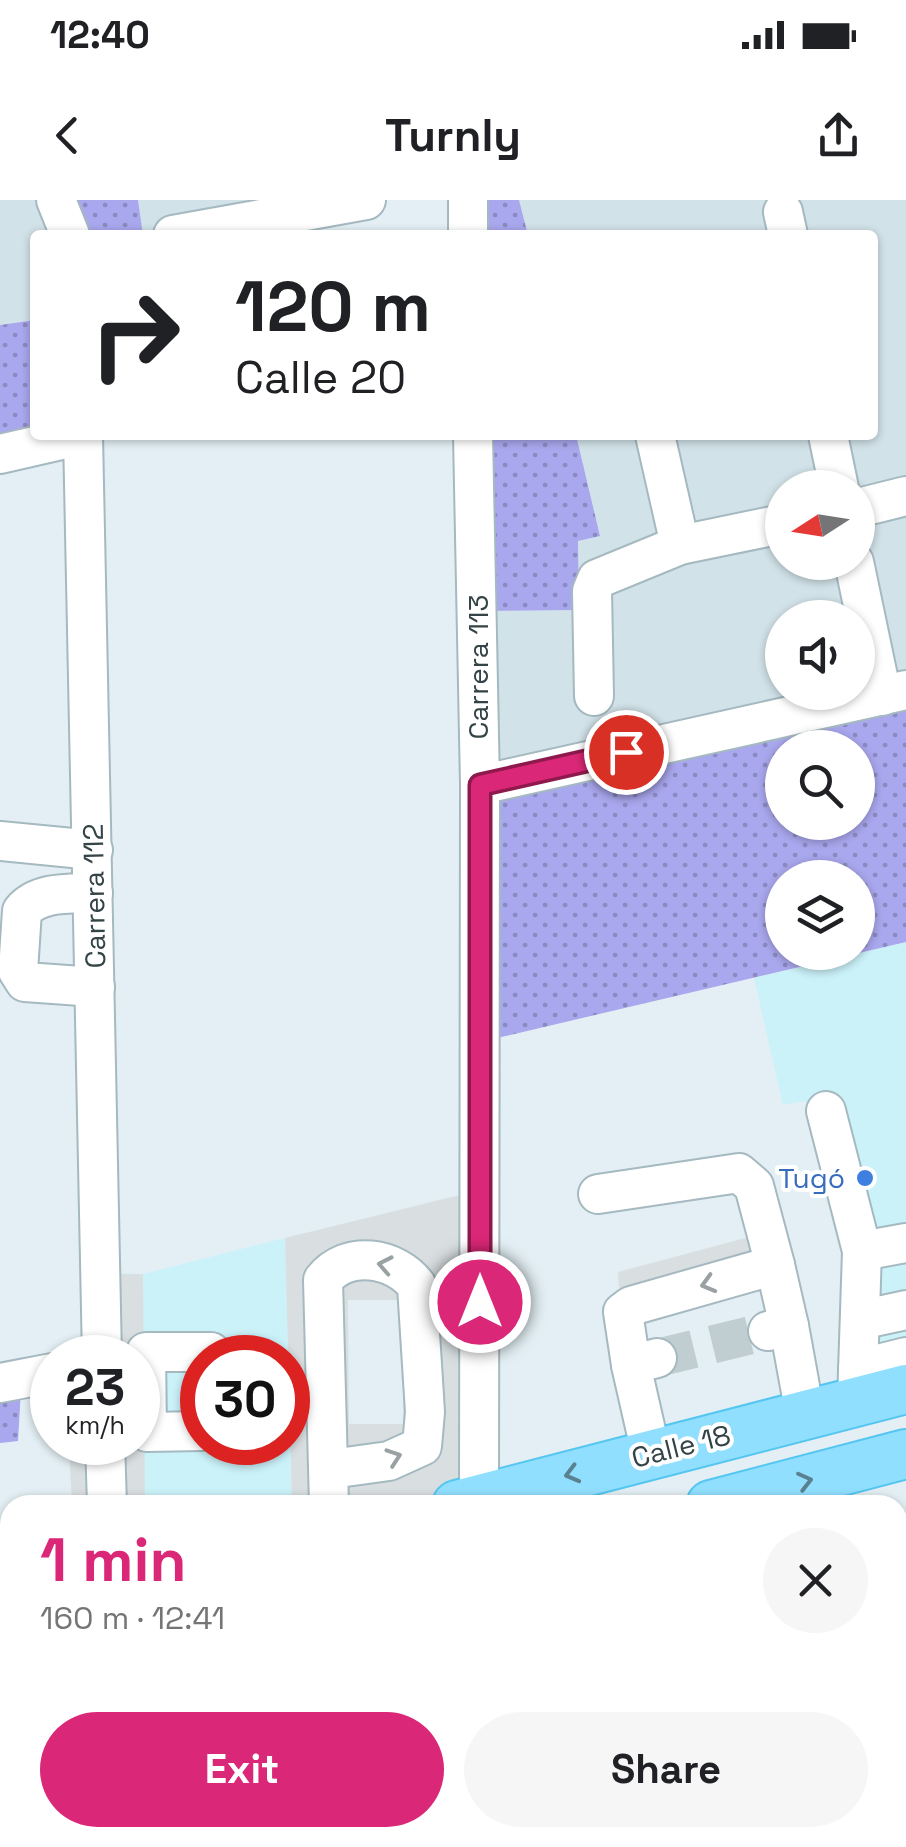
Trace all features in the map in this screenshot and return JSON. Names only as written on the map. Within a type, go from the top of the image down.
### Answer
[{"type":"main road","name":"Calle 18","points":[[494,1495],[805,1414],[857,1385],[906,1389]]},
{"type":"main road","points":[[749,1495],[906,1454]]},
{"type":"street","points":[[56,200],[68,230]]},
{"type":"street","points":[[195,230],[301,206],[366,200]]},
{"type":"street","points":[[468,200],[468,230]]},
{"type":"street","points":[[0,454],[61,440]]},
{"type":"street","name":"Carrera 112","points":[[83,440],[102,1335]]},
{"type":"street","name":"Carrera 113","points":[[469,1495],[479,1413],[480,785],[474,440]]},
{"type":"street","points":[[656,440],[680,546]]},
{"type":"street","points":[[829,440],[835,470]]},
{"type":"street","points":[[875,504],[906,496]]},
{"type":"street","points":[[594,696],[592,591],[597,578],[680,546],[765,528]]},
{"type":"street","points":[[480,785],[894,693],[859,580]]},
{"type":"street","points":[[0,841],[93,850]]},
{"type":"street","points":[[93,893],[59,894],[26,905],[18,971],[25,982],[95,987]]},
{"type":"street","points":[[826,1110],[862,1251],[857,1385]]},
{"type":"street","points":[[598,1194],[739,1173],[754,1186],[776,1265],[779,1329],[805,1414]]},
{"type":"street","points":[[862,1251],[906,1243]]},
{"type":"street","points":[[352,1262],[388,1262],[405,1270],[417,1286],[425,1412],[422,1446],[330,1487],[323,1280],[332,1269],[352,1262]]},
{"type":"street","points":[[651,1453],[644,1362],[622,1327],[623,1312],[631,1306],[776,1265]]},
{"type":"street","points":[[860,1320],[906,1310]]},
{"type":"street","points":[[180,1352],[146,1352],[147,1432],[180,1432]]},
{"type":"street","points":[[857,1385],[906,1357]]},
{"type":"street","points":[[0,1384],[30,1378]]},
{"type":"street","points":[[425,1412],[479,1413]]},
{"type":"street","points":[[106,1465],[107,1495]]},
{"type":"shaded area","points":[[0,200],[56,200],[68,230],[30,230],[30,321],[0,325]]},
{"type":"shaded area","points":[[56,200],[138,200],[142,230],[68,230]]},
{"type":"shaded area","points":[[138,200],[366,200],[201,230],[142,230]]},
{"type":"shaded area","points":[[468,200],[519,200],[527,230],[468,230]]},
{"type":"shaded area","points":[[519,200],[906,200],[906,690],[875,697],[875,600],[765,600],[765,710],[816,710],[480,785],[478,611],[579,610],[578,541],[600,536],[577,440],[878,440],[878,230],[527,230]]},
{"type":"shaded area","points":[[30,321],[30,438],[0,454],[0,325]]},
{"type":"shaded area","points":[[473,440],[577,440],[600,536],[578,541],[579,610],[478,611]]},
{"type":"shaded area","points":[[906,690],[906,942],[875,949],[875,860],[765,860],[765,970],[787,970],[480,1042],[480,785],[816,710],[875,710],[875,697]]},
{"type":"shaded area","name":"Tugó","points":[[906,942],[906,1389],[836,1406],[844,1252],[805,1101],[783,1105],[754,978],[788,970],[875,970],[875,949]]},
{"type":"shaded area","points":[[480,1190],[479,1495],[292,1495],[291,1465],[310,1465],[310,1335],[288,1335],[285,1238]],"holes":[[[348,1300],[403,1300],[403,1424],[349,1424]]]},
{"type":"shaded area","points":[[764,1233],[769,1251],[619,1288],[618,1272]]},
{"type":"shaded area","points":[[285,1238],[288,1335],[180,1335],[180,1465],[291,1465],[292,1495],[112,1495],[127,1465],[160,1465],[160,1335],[128,1335],[101,1273],[143,1274]]},
{"type":"shaded area","points":[[119,1274],[143,1274],[144,1335],[120,1335]]},
{"type":"shaded area","points":[[21,1389],[18,1441],[0,1443],[0,1395]]},
{"type":"shaded area","points":[[70,1465],[93,1465],[94,1495],[72,1495]]},
{"type":"shaded area","points":[[120,1465],[145,1465],[145,1495],[121,1495]]},
{"type":"tunnel","points":[[657,1358],[768,1331]]},
{"type":"place","name":"Tugó","points":[[865,1178]]},
{"type":"route","points":[[480,1302],[480,785],[626,752]]}]
